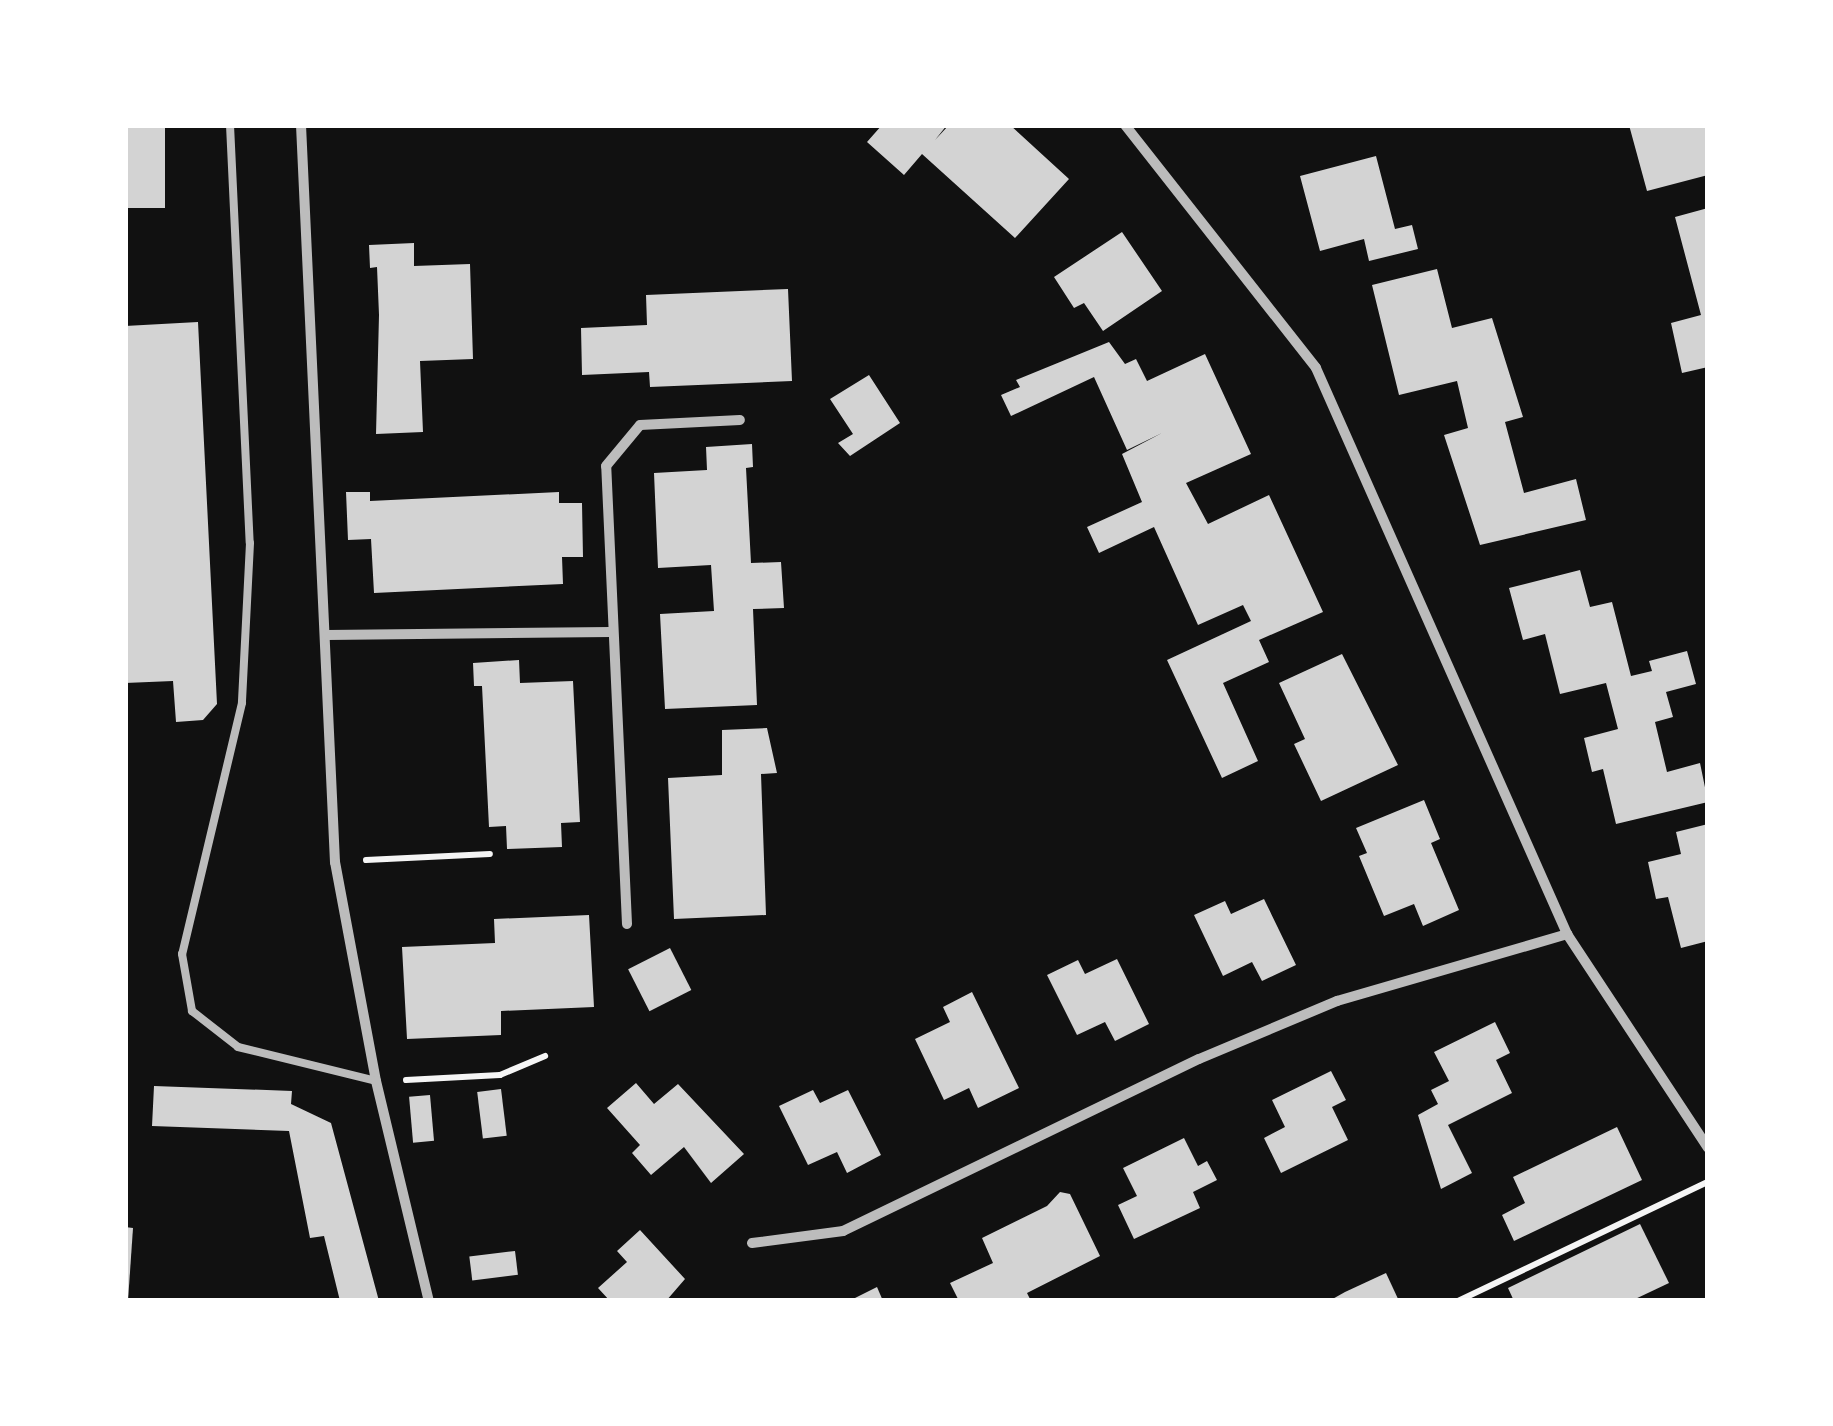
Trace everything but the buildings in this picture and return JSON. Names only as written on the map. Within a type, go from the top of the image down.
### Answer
[{"type":"street","points":[[301,125],[335,862],[376,1082],[429,1301]]},
{"type":"street","points":[[1125,125],[1316,368],[1567,934],[1708,1148]]},
{"type":"street","points":[[627,924],[606,466],[640,424],[740,420]]},
{"type":"street","points":[[327,635],[611,632]]},
{"type":"street","points":[[752,1243],[843,1231],[1200,1059],[1337,1001],[1567,934]]},
{"type":"lane","points":[[230,125],[250,543],[242,702],[182,954],[192,1011],[238,1047],[376,1082]]},
{"type":"path","points":[[335,862],[490,854]]},
{"type":"path","points":[[376,1082],[500,1076],[545,1056]]},
{"type":"path","points":[[1458,1301],[1708,1182]]}]
